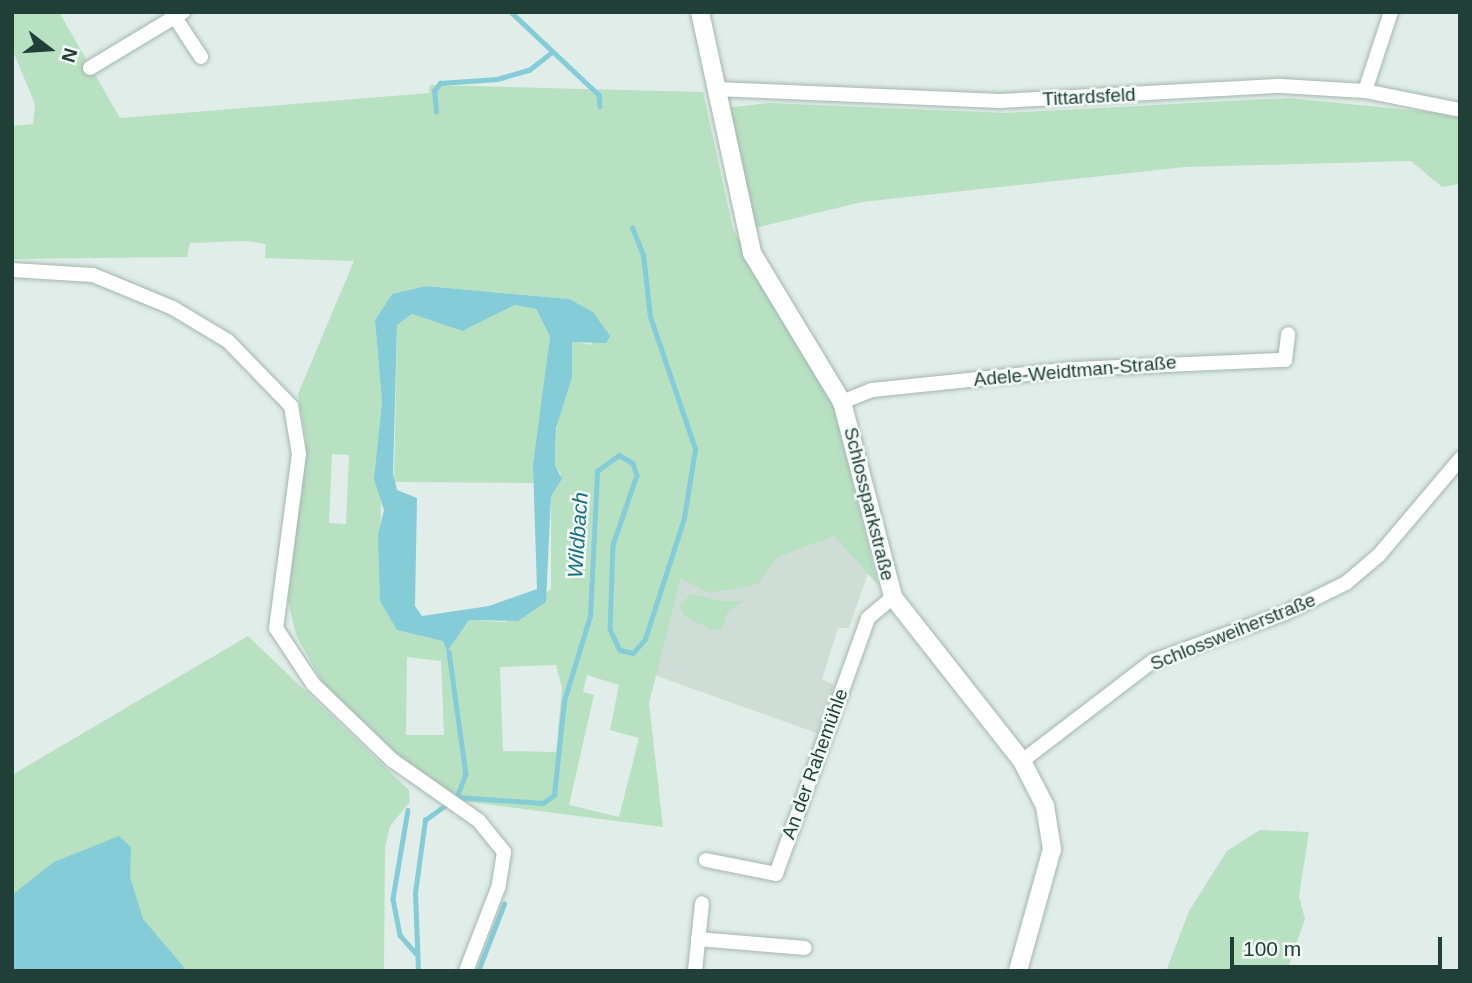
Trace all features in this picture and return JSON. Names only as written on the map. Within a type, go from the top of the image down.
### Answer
[{"type":"street","name":"Schlossparkstraße","points":[[700,12],[752,253],[842,402],[893,597],[1022,761],[1045,806],[1052,849],[1018,971]]},
{"type":"street","points":[[1365,91],[1391,12]]},
{"type":"street","points":[[90,68],[179,14],[201,57]]},
{"type":"street","name":"Tittardsfeld","points":[[716,89],[1000,101],[1274,86],[1365,91],[1460,110]]},
{"type":"street","points":[[12,270],[93,275],[173,307],[228,341],[280,391],[291,407],[299,454],[276,628],[313,684],[393,760],[485,828],[506,861],[466,971]]},
{"type":"street","name":"Adele-Weidtman-Straße","points":[[842,402],[872,390],[1100,366],[1284,360],[1288,334]]},
{"type":"street","name":"Schlossweiherstraße","points":[[1022,761],[1153,661],[1285,613],[1346,583],[1396,537],[1460,459]]},
{"type":"street","name":"An der Rahemühle","points":[[706,860],[776,874],[868,618],[893,597]]},
{"type":"street","points":[[695,971],[702,902]]},
{"type":"street","points":[[698,939],[805,948]]},
{"type":"shaded area","points":[[834,536],[868,573],[849,628],[838,628],[822,679],[834,685],[817,733],[654,675],[681,579],[757,584],[777,558]]},
{"type":"green space","points":[[12,12],[59,12],[120,118],[429,93],[430,85],[703,92],[733,229],[834,407],[878,585],[834,536],[777,558],[758,584],[710,593],[681,579],[649,703],[663,827],[462,801],[397,754],[322,682],[296,635],[288,601],[306,442],[298,394],[354,261],[265,258],[266,244],[245,241],[190,243],[187,257],[12,259],[12,126],[33,124],[35,104],[12,49]],"holes":[[[426,286],[569,299],[593,345],[572,341],[557,418],[555,465],[561,474],[551,496],[551,589],[505,622],[469,620],[447,652],[443,641],[380,601],[382,403],[375,320],[392,294]],[[332,454],[349,455],[346,524],[329,523]],[[407,657],[441,661],[444,735],[406,735]],[[556,665],[562,688],[556,752],[503,751],[500,667]],[[587,675],[619,685],[610,730],[639,738],[619,817],[569,805],[594,695],[583,692]]]},
{"type":"green space","points":[[1288,98],[1460,115],[1460,184],[1442,187],[1411,161],[1185,167],[862,202],[751,229],[725,108],[769,103],[1006,113]]},
{"type":"green space","points":[[515,305],[536,309],[550,337],[533,483],[394,482],[397,325],[412,314],[461,331]]},
{"type":"green space","points":[[691,594],[721,601],[742,601],[727,613],[722,629],[712,630],[684,616],[679,605]]},
{"type":"green space","points":[[248,636],[409,790],[410,802],[390,826],[385,847],[384,971],[12,971],[12,775]]},
{"type":"green space","points":[[1260,830],[1309,832],[1299,896],[1305,919],[1287,971],[1166,971],[1189,911],[1227,851]]},
{"type":"water","points":[[426,286],[569,299],[593,312],[610,336],[606,343],[572,342],[572,377],[556,428],[555,465],[562,479],[551,496],[546,602],[518,621],[469,620],[447,652],[443,641],[397,630],[380,601],[378,535],[384,510],[374,479],[382,403],[375,320],[392,294]],"holes":[[[515,305],[536,309],[550,337],[533,465],[537,589],[489,606],[422,616],[415,606],[417,498],[397,490],[393,474],[397,325],[412,314],[462,331]]]},
{"type":"water","points":[[119,836],[131,847],[130,877],[143,919],[187,971],[12,971],[12,895],[54,862]]},
{"type":"waterway","name":"Wildbach","points":[[511,12],[599,95],[600,106]]},
{"type":"waterway","points":[[436,112],[434,91],[440,83],[497,79],[529,70],[551,53]]},
{"type":"waterway","name":"Wildbach","points":[[418,971],[415,893],[425,820],[457,797],[543,803],[554,795],[564,701],[590,616],[597,471],[619,455],[633,463],[637,475],[613,545],[610,629],[620,650],[633,653],[645,639],[684,518],[695,449],[650,317],[643,255],[632,228]]},
{"type":"waterway","points":[[449,652],[466,774],[457,797]]},
{"type":"waterway","points":[[408,810],[393,899],[400,935],[415,952]]},
{"type":"waterway","points":[[478,971],[504,904]]}]
